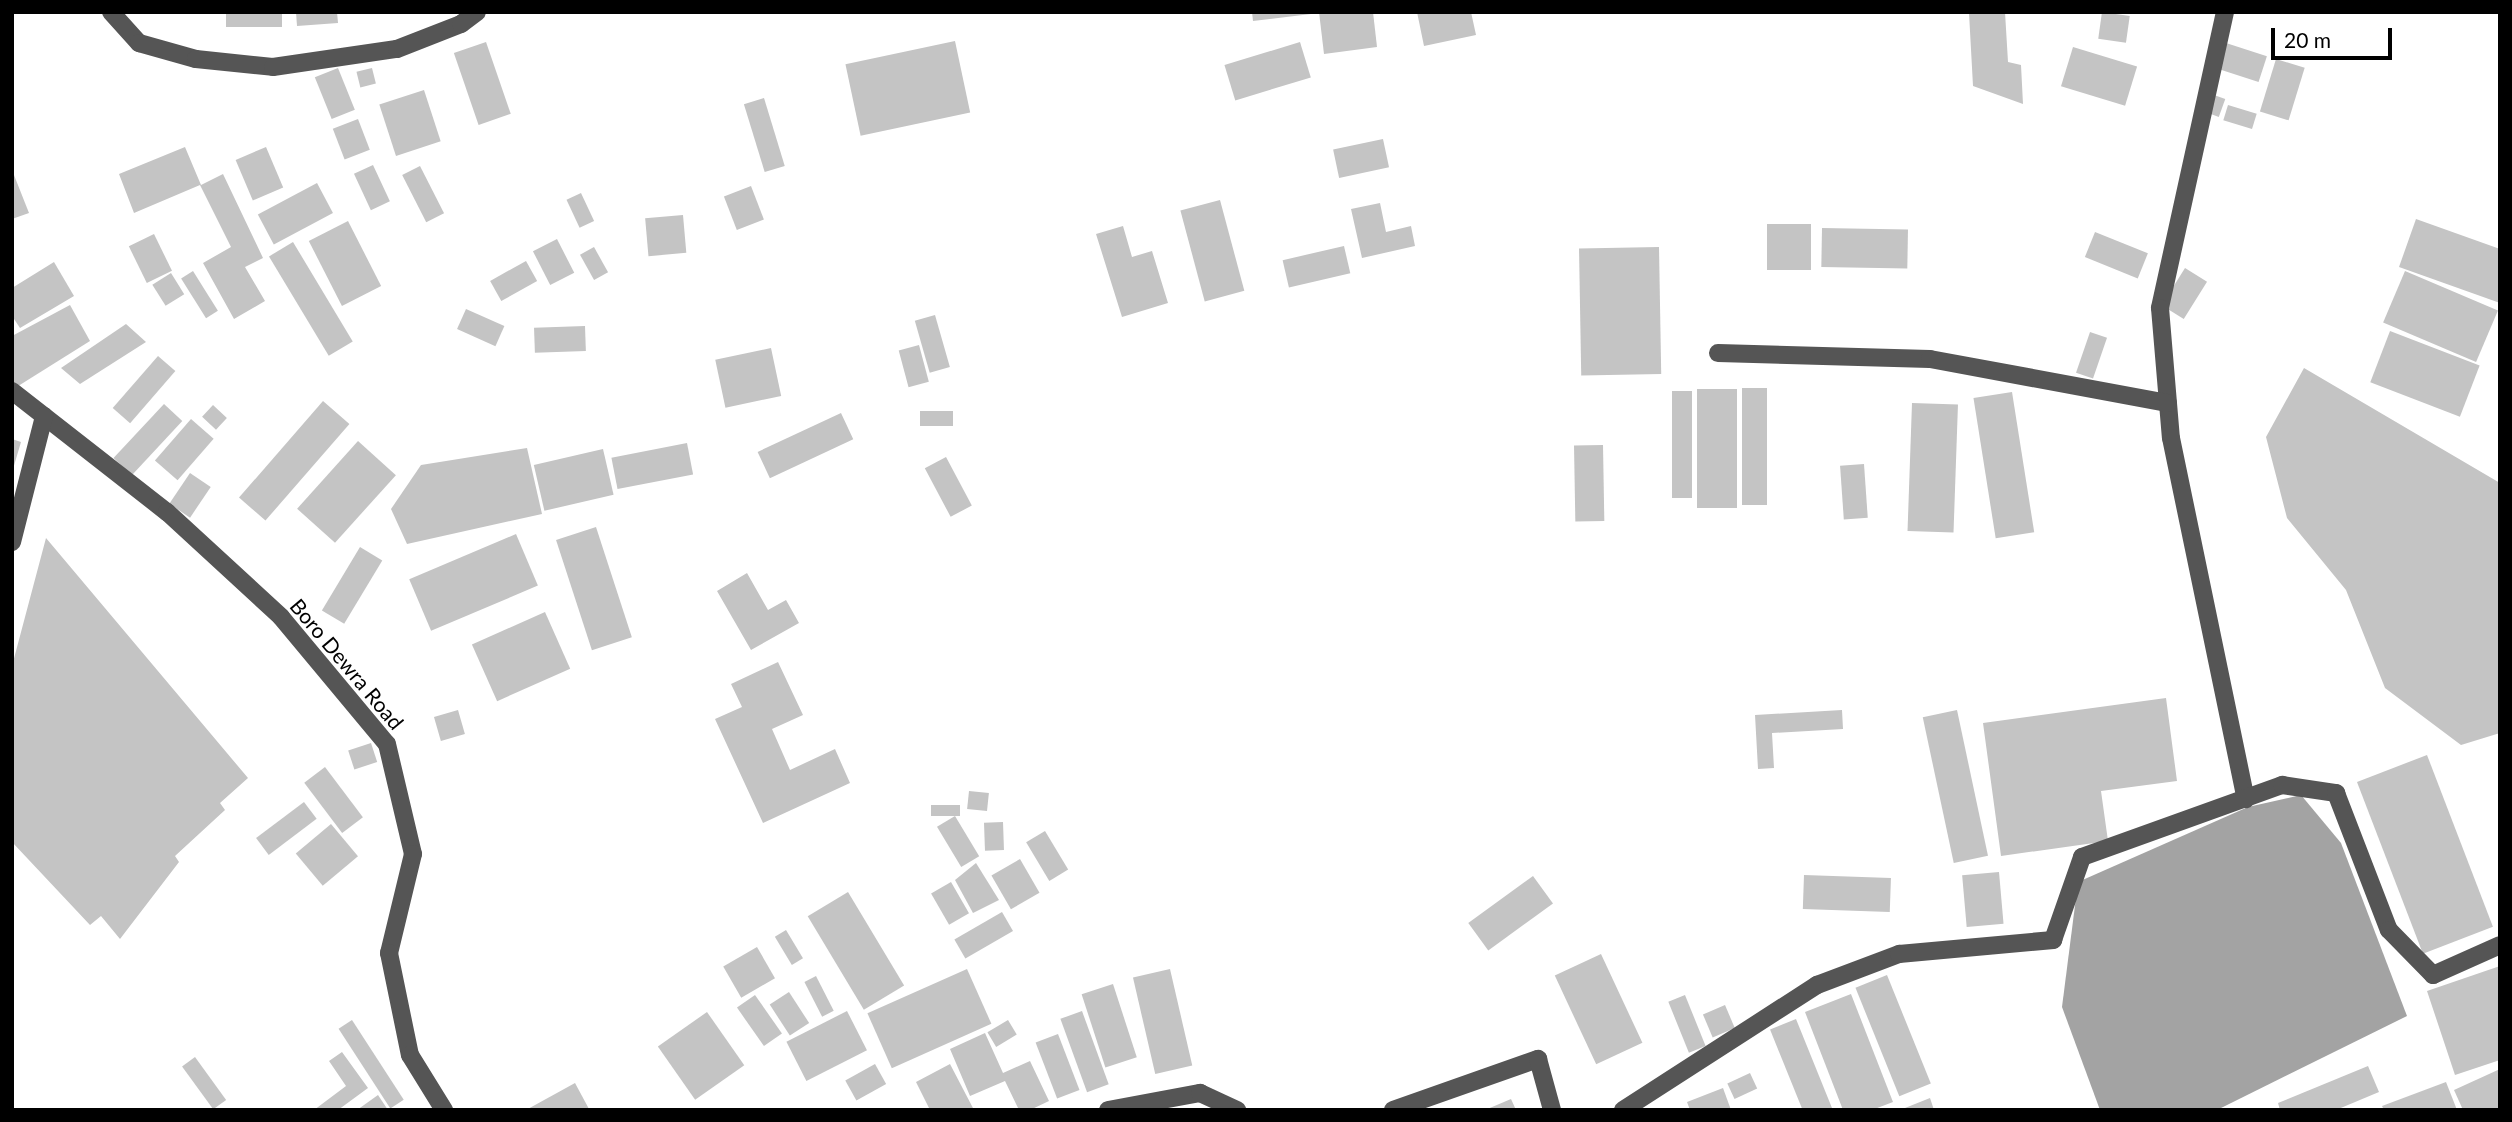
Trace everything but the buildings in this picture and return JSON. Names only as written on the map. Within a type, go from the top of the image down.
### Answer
[{"type":"street","points":[[111,12],[139,43],[196,59],[273,67],[397,49],[461,24],[477,12]]},
{"type":"street","points":[[2225,12],[2160,308],[2171,438],[2246,799]]},
{"type":"street","points":[[1718,353],[1930,359],[2168,403]]},
{"type":"street","name":"Boro Dewra Road","points":[[12,391],[167,512],[281,617],[387,744],[413,854],[389,953],[410,1055],[444,1110]]},
{"type":"street","points":[[12,542],[44,416]]},
{"type":"street","points":[[1623,1110],[1817,985],[1899,954],[2053,940],[2082,858],[2282,785],[2336,793],[2389,930],[2433,975],[2500,945]]},
{"type":"street","points":[[1392,1110],[1538,1059],[1552,1110]]},
{"type":"street","points":[[1108,1110],[1200,1093],[1237,1110]]},
{"type":"shaded area","points":[[2301,795],[2341,843],[2407,1016],[2217,1110],[2100,1110],[2062,1007],[2078,882],[2248,807]]}]
